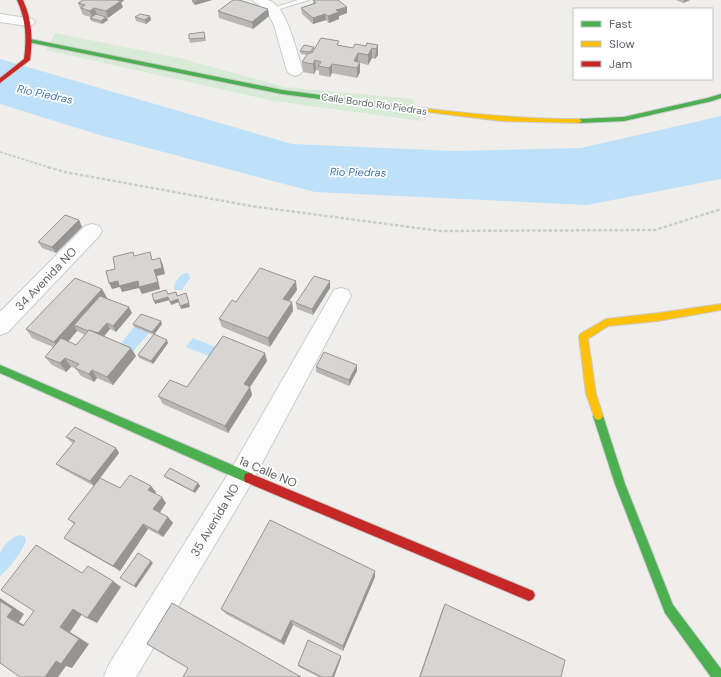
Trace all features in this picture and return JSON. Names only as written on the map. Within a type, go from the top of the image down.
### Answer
[{"type":"street","points":[[0,81],[27,60],[30,41],[28,22],[26,11],[20,0]]},
{"type":"street","points":[[259,0],[272,9],[281,25],[295,71]]},
{"type":"street","points":[[0,18],[28,22]]},
{"type":"street","name":"Calle Bordo Río Piedras","points":[[30,41],[282,92],[455,115],[541,122],[624,118],[710,100],[721,96]]},
{"type":"street","name":"34 Avenida NO","points":[[0,326],[92,232]]},
{"type":"street","name":"35 Avenida NO","points":[[119,677],[242,475],[341,296]]},
{"type":"street","points":[[719,677],[669,610],[620,484],[591,394],[583,337],[606,323],[658,317],[721,307]]},
{"type":"street","name":"1a Calle NO","points":[[0,369],[242,475],[529,595]]},
{"type":"lane","points":[[272,9],[306,0]]},
{"type":"path","points":[[0,152],[64,172],[251,206],[440,231],[655,230],[721,209]]},
{"type":"green space","points":[[55,33],[180,58],[285,87],[413,99],[421,121],[274,101],[46,50]]},
{"type":"water","name":"Río Piedras","points":[[0,59],[292,144],[454,151],[581,148],[721,116],[721,179],[587,205],[315,192],[103,136],[0,104]]},
{"type":"water","points":[[185,273],[188,273],[190,278],[182,290],[175,290],[174,286],[177,280]]},
{"type":"water","points":[[134,327],[149,333],[131,354],[117,348]]},
{"type":"water","points":[[193,338],[218,348],[211,357],[186,347]]},
{"type":"water","points":[[21,535],[25,537],[26,541],[24,546],[11,565],[0,576],[1,550],[12,539]]},
{"type":"building","points":[[83,0],[121,1],[106,11],[94,8],[90,11],[81,8],[85,5],[78,3]]},
{"type":"building","points":[[233,0],[239,0],[268,9],[252,22],[218,11]]},
{"type":"building","points":[[313,0],[338,0],[347,7],[336,10],[339,12],[328,16],[325,14],[313,18],[301,8],[316,3]]},
{"type":"building","points":[[96,14],[106,17],[101,21],[90,18]]},
{"type":"building","points":[[140,14],[150,16],[145,20],[135,17]]},
{"type":"building","points":[[204,32],[205,38],[189,39],[189,34]]},
{"type":"building","points":[[321,38],[339,41],[337,45],[353,48],[355,44],[366,46],[367,43],[378,45],[376,49],[372,48],[368,55],[358,53],[354,61],[360,62],[357,68],[332,64],[329,68],[318,66],[321,62],[315,60],[313,64],[302,62],[308,53],[312,53]]},
{"type":"building","points":[[304,45],[314,47],[310,52],[300,51]]},
{"type":"building","points":[[65,215],[79,220],[52,247],[38,242]]},
{"type":"building","points":[[133,252],[134,256],[150,252],[152,260],[160,258],[162,268],[154,270],[158,282],[139,287],[138,281],[119,286],[118,281],[109,283],[106,271],[115,269],[113,257]]},
{"type":"building","points":[[260,268],[296,281],[283,299],[292,302],[268,338],[219,319],[232,300],[236,302]]},
{"type":"building","points":[[314,276],[330,281],[312,309],[296,303]]},
{"type":"building","points":[[75,278],[102,289],[54,342],[26,329]]},
{"type":"building","points":[[166,290],[168,294],[176,292],[177,296],[186,293],[189,303],[180,306],[178,299],[170,302],[168,297],[154,301],[152,294]]},
{"type":"building","points":[[100,296],[129,307],[113,326],[107,323],[98,333],[88,331],[74,325]]},
{"type":"building","points":[[141,314],[161,321],[152,332],[133,324]]},
{"type":"building","points":[[89,330],[131,348],[107,377],[92,370],[89,374],[75,368],[79,364],[65,358],[60,363],[45,357],[61,338],[76,345]]},
{"type":"building","points":[[154,334],[167,340],[151,361],[138,355]]},
{"type":"building","points":[[223,336],[265,353],[244,384],[250,387],[225,426],[158,396],[170,380],[187,387]]},
{"type":"building","points":[[324,352],[357,365],[349,380],[316,367]]},
{"type":"building","points":[[75,427],[116,448],[90,481],[56,464],[75,441],[66,437]]},
{"type":"building","points":[[170,468],[198,483],[193,491],[164,476]]},
{"type":"building","points":[[130,475],[151,486],[148,490],[162,497],[153,509],[168,517],[158,532],[143,524],[113,566],[64,538],[75,523],[68,519],[100,478],[120,488]]},
{"type":"building","points":[[270,520],[375,571],[343,646],[291,620],[281,641],[221,609]]},
{"type":"building","points":[[36,545],[82,573],[88,566],[113,581],[87,618],[73,609],[60,627],[79,639],[61,664],[56,661],[45,677],[20,677],[0,663],[0,601],[13,609],[7,617],[23,626],[34,611],[1,590]]},
{"type":"building","points":[[138,553],[151,561],[134,586],[120,578]]},
{"type":"building","points":[[172,603],[301,677],[183,677],[188,668],[147,644]]},
{"type":"building","points":[[445,604],[565,660],[561,677],[420,677]]},
{"type":"building","points":[[308,640],[341,656],[332,677],[322,677],[298,665]]},
{"type":"traffic: fast","points":[[30,41],[282,92],[373,104]]},
{"type":"traffic: fast","points":[[579,121],[624,119],[710,100],[721,96]]},
{"type":"traffic: fast","points":[[0,369],[249,478]]},
{"type":"traffic: fast","points":[[598,416],[620,484],[669,609],[719,677]]},
{"type":"traffic: slow","points":[[373,104],[501,119],[579,121]]},
{"type":"traffic: slow","points":[[598,416],[591,394],[583,337],[606,323],[658,317],[721,307]]},
{"type":"traffic: jam","points":[[0,81],[27,60],[29,45],[28,30],[26,15],[20,0]]},
{"type":"traffic: jam","points":[[249,478],[529,595]]}]
